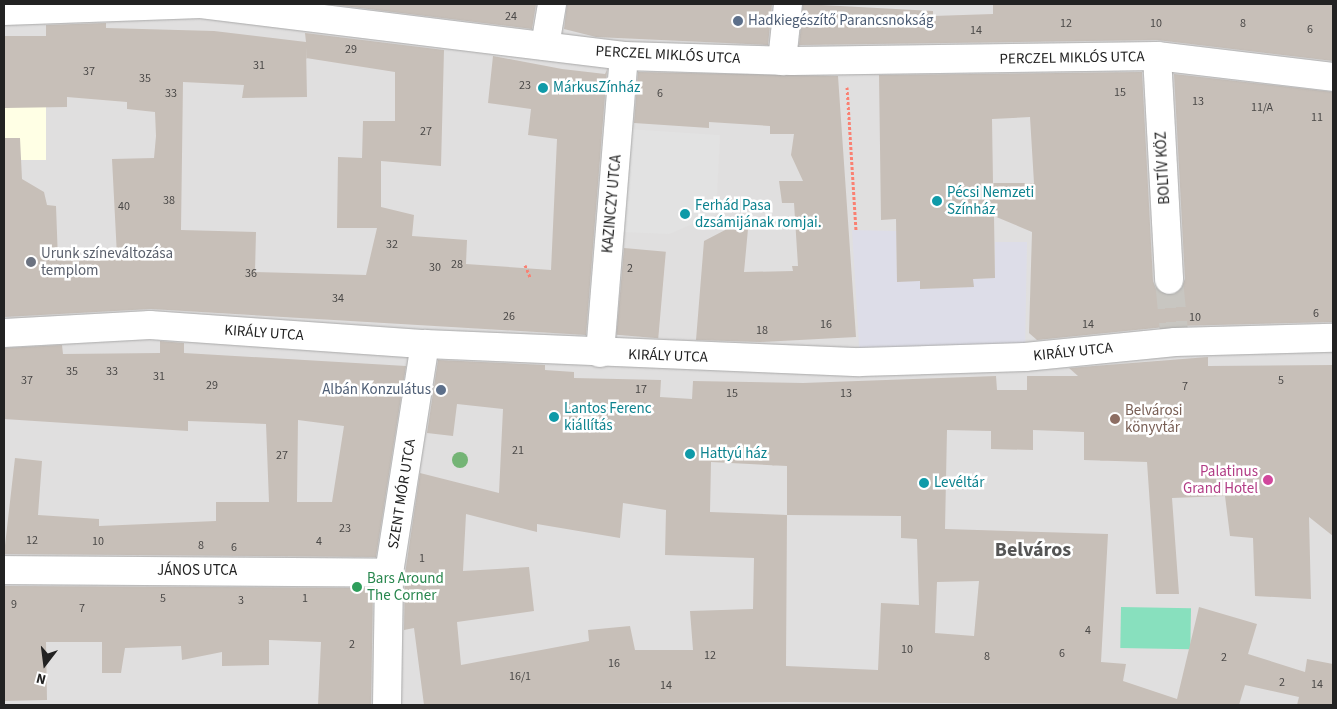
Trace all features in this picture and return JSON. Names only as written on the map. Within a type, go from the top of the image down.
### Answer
[{"type":"street","name":"PERCZEL MIKLÓS UTCA","points":[[4,11],[201,4],[624,56],[782,61],[1157,56],[1333,77]]},
{"type":"street","points":[[545,46],[552,4]]},
{"type":"street","points":[[782,61],[788,4]]},
{"type":"street","name":"KAZINCZY UTCA","points":[[600,353],[624,56]]},
{"type":"street","name":"BOLTÍV KÖZ","points":[[1157,56],[1169,280]]},
{"type":"street","name":"KIRÁLY UTCA","points":[[4,333],[150,325],[425,344],[600,353],[860,362],[1026,357],[1176,342],[1333,338]]},
{"type":"street","name":"SZENT MÓR UTCA","points":[[387,705],[389,573],[425,344]]},
{"type":"street","name":"JÁNOS UTCA","points":[[4,570],[389,573]]},
{"type":"path","points":[[848,96],[856,231]]},
{"type":"path","points":[[525,265],[530,277]]},
{"type":"path","points":[[780,705],[790,705]]},
{"type":"shaded area","points":[[4,4],[1333,4],[1333,705],[4,705]]},
{"type":"shaded area","points":[[4,36],[46,36],[46,160],[4,160]]},
{"type":"shaded area","points":[[630,129],[720,135],[716,214],[669,234],[622,232]]},
{"type":"shaded area","points":[[852,230],[896,231],[897,281],[920,281],[920,289],[973,287],[973,279],[995,278],[995,242],[1027,242],[1025,357],[860,362]]},
{"type":"green space","points":[[1121,607],[1191,608],[1190,649],[1120,648]]},
{"type":"building","points":[[327,4],[536,4],[532,29]]},
{"type":"building","points":[[567,4],[772,4],[768,45],[596,37],[564,29]]},
{"type":"building","points":[[803,4],[933,11],[933,16],[993,14],[993,4],[1333,4],[1333,61],[1157,40],[799,45]]},
{"type":"building","points":[[106,23],[106,28],[214,31],[306,42],[305,33],[444,50],[441,166],[381,161],[381,207],[414,215],[412,236],[467,240],[466,264],[551,270],[557,139],[528,135],[531,109],[488,103],[493,56],[562,69],[605,74],[607,70],[586,335],[151,309],[4,317],[4,138],[20,138],[22,179],[44,192],[47,205],[56,206],[58,260],[117,256],[112,159],[154,158],[156,136],[155,112],[127,109],[127,102],[67,97],[67,107],[4,108],[4,36],[46,36],[46,25]],"holes":[[[306,58],[395,72],[395,121],[363,121],[362,158],[338,157],[337,228],[377,228],[366,275],[255,272],[256,232],[181,230],[183,82],[244,85],[242,98],[307,97]]]},
{"type":"building","points":[[638,72],[838,76],[856,337],[760,342],[696,340],[704,241],[729,228],[748,229],[744,272],[793,271],[792,266],[798,266],[794,203],[782,203],[779,181],[803,181],[791,155],[794,134],[770,134],[770,126],[709,122],[709,128],[634,123]]},
{"type":"building","points":[[1142,72],[1153,281],[1156,289],[1169,296],[1178,293],[1185,279],[1174,74],[1333,92],[1333,322],[1175,326],[1037,340],[1029,333],[1032,232],[994,216],[995,278],[973,279],[974,287],[920,289],[920,281],[897,282],[896,219],[881,220],[879,75]],"holes":[[[1030,117],[1034,183],[993,183],[992,119]]]},
{"type":"building","points":[[624,248],[666,252],[658,338],[616,335]]},
{"type":"building","points":[[160,341],[184,343],[184,353],[406,366],[376,557],[4,554],[15,458],[42,461],[38,515],[99,519],[99,526],[216,521],[216,502],[269,502],[266,424],[188,421],[188,431],[4,419],[4,348],[62,345],[63,354],[160,353]],"holes":[[[298,420],[344,426],[332,502],[297,502]]]},
{"type":"building","points":[[1208,357],[1208,366],[1333,365],[1333,536],[1309,517],[1311,599],[1255,596],[1253,538],[1230,536],[1225,496],[1172,498],[1179,594],[1156,594],[1147,462],[1084,460],[1084,432],[1033,430],[1033,450],[991,449],[991,431],[947,430],[945,529],[1108,534],[1101,662],[1126,664],[1123,681],[1177,699],[1199,607],[1257,624],[1248,654],[1305,672],[1307,659],[1333,664],[1333,705],[1297,705],[1299,697],[1245,685],[1239,705],[791,702],[424,705],[414,628],[404,630],[405,574],[420,473],[499,493],[503,409],[457,404],[453,436],[427,433],[438,360],[545,365],[545,370],[574,372],[574,378],[661,380],[660,397],[692,399],[693,381],[803,383],[996,376],[997,390],[1027,390],[1027,376],[1078,376],[1069,368]],"holes":[[[711,462],[787,466],[787,515],[710,512]],[[623,503],[666,510],[665,555],[754,558],[753,609],[690,611],[693,650],[635,650],[630,626],[588,630],[589,641],[461,665],[457,622],[534,611],[529,567],[463,571],[466,514],[537,532],[537,524],[620,538]],[[787,515],[901,516],[901,538],[917,539],[919,605],[881,603],[878,670],[786,666]],[[979,581],[974,636],[935,633],[937,582]]]},
{"type":"building","points":[[4,586],[373,588],[371,705],[318,705],[321,642],[269,640],[269,665],[222,666],[222,652],[182,660],[181,646],[125,648],[121,673],[102,673],[102,642],[46,642],[47,700],[4,701]]},
{"type":"tunnel","points":[[1169,280],[1175,342]]},
{"type":"place","name":"Hadkiegészítő Parancsnokság","points":[[738,21]]},
{"type":"place","name":"MárkusZínház","points":[[543,88]]},
{"type":"place","name":"Pécsi Nemzeti Színház","points":[[937,201]]},
{"type":"place","name":"Ferhád Pasa dzsámijának romjai.","points":[[685,214]]},
{"type":"place","name":"Urunk színeváltozása templom","points":[[31,262]]},
{"type":"place","name":"Albán Konzulátus","points":[[441,390]]},
{"type":"place","name":"Lantos Ferenc kiállítás","points":[[554,417]]},
{"type":"place","name":"Belvárosi könyvtár","points":[[1115,419]]},
{"type":"place","name":"Hattyú ház","points":[[690,454]]},
{"type":"place","name":"Palatinus Grand Hotel","points":[[1268,480]]},
{"type":"place","name":"Levéltár","points":[[924,483]]},
{"type":"place","name":"Bars Around The Corner","points":[[357,587]]},
{"type":"district","name":"Belváros","points":[[1033,550]]}]
